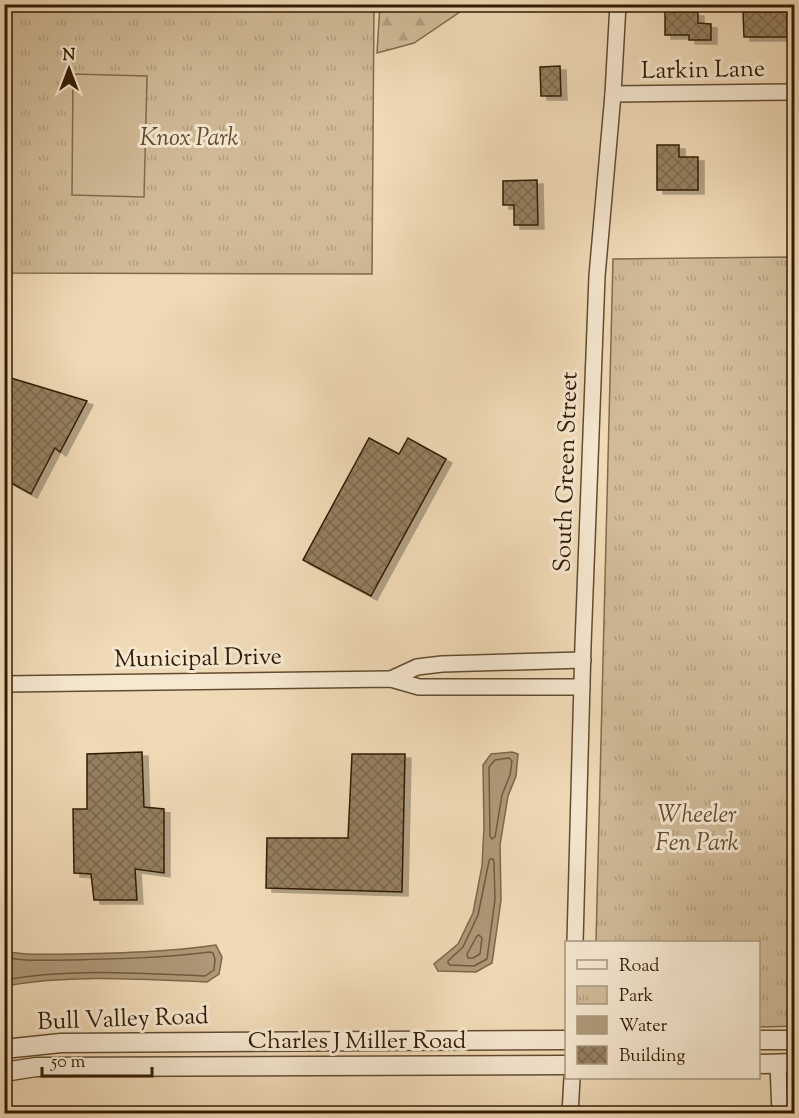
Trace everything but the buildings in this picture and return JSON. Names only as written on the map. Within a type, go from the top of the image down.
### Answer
[{"type":"street","name":"South Green Street","points":[[575,941],[597,276],[613,94],[618,4]]},
{"type":"street","name":"Larkin Lane","points":[[613,94],[795,92]]},
{"type":"street","name":"Municipal Drive","points":[[391,679],[417,667],[442,664],[583,660]]},
{"type":"street","name":"Municipal Drive","points":[[4,684],[391,679],[419,687],[582,687]]},
{"type":"street","name":"Bull Valley Road","points":[[4,1049],[61,1043],[565,1040]]},
{"type":"street","points":[[760,1041],[795,1040]]},
{"type":"street","points":[[760,1064],[786,1064],[780,1113]]},
{"type":"street","name":"Charles J Miller Road","points":[[4,1072],[36,1067],[565,1065]]},
{"type":"street","points":[[570,1113],[572,1079]]},
{"type":"green space","points":[[380,4],[470,5],[414,43],[377,53]]},
{"type":"green space","name":"Knox Park","points":[[5,5],[374,5],[372,274],[5,273]]},
{"type":"green space","points":[[73,74],[147,76],[144,197],[72,195]]},
{"type":"green space","name":"Wheeler Fen Park","points":[[794,257],[794,1026],[760,1027],[760,941],[596,941],[613,259]]},
{"type":"water","points":[[512,752],[518,754],[516,776],[508,796],[500,845],[501,900],[492,963],[476,972],[438,971],[434,964],[458,944],[473,913],[482,866],[483,765],[491,754]]},
{"type":"water","points":[[216,945],[222,957],[219,974],[207,982],[80,979],[5,986],[5,951],[22,954],[109,953],[163,951]]}]
